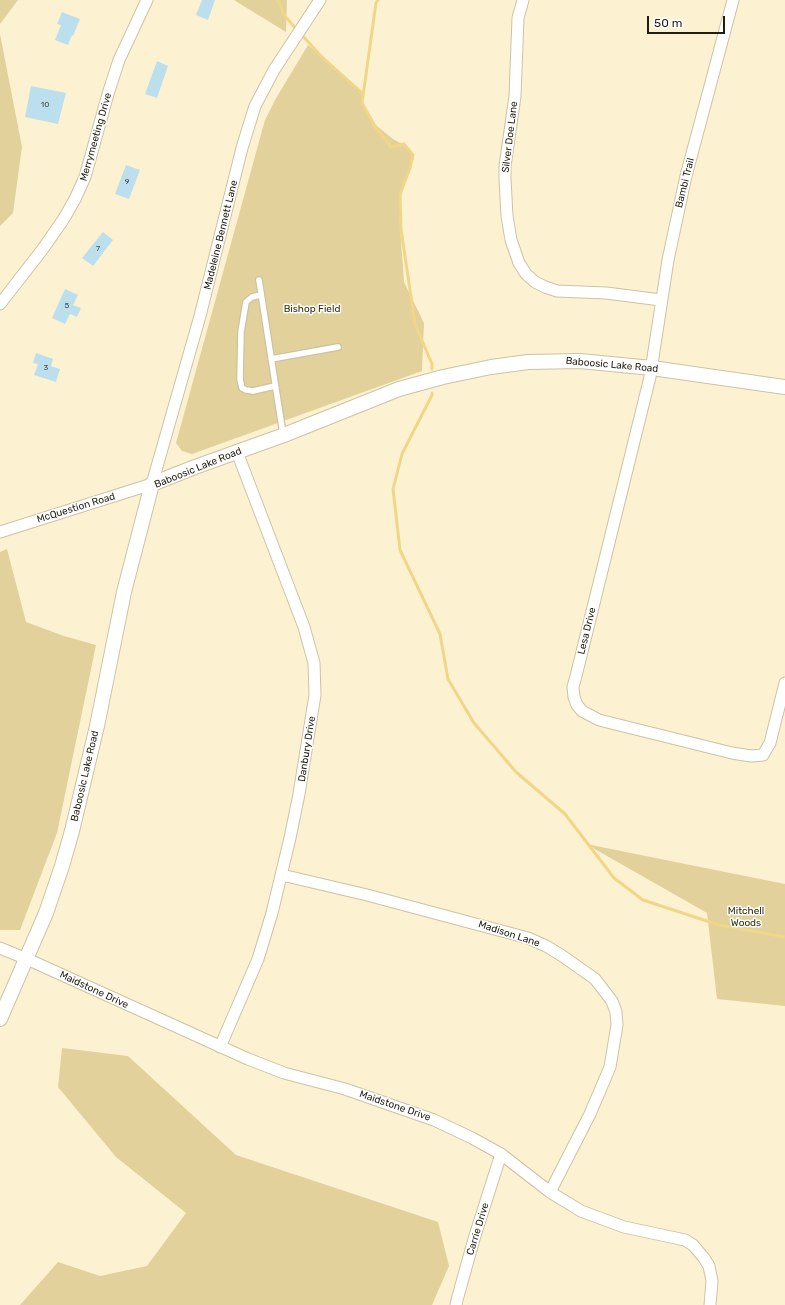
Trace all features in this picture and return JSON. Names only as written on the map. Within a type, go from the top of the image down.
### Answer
[{"type":"street","name":"Merrymeeting Drive","points":[[0,304],[42,250],[63,220],[75,199],[85,177],[108,94],[120,60],[147,0]]},
{"type":"street","name":"Madeleine Bennett Lane","points":[[152,484],[200,316],[240,155],[255,106],[274,70],[320,0]]},
{"type":"street","name":"Silver Doe Lane","points":[[523,0],[518,18],[515,96],[505,166],[507,216],[511,240],[519,263],[526,274],[534,282],[557,291],[606,293],[661,300]]},
{"type":"street","name":"Bambi Trail","points":[[652,368],[661,300],[686,176],[733,0]]},
{"type":"street","name":"Baboosic Lake Road","points":[[0,1019],[46,913],[72,831],[97,726],[124,592],[152,484],[284,435],[399,389],[438,378],[491,367],[528,362],[574,361],[652,368],[785,386]]},
{"type":"street","name":"Lesa Drive","points":[[652,368],[573,687],[577,705],[582,711],[599,720],[732,753],[751,756],[763,755],[770,743],[785,683]]},
{"type":"street","name":"Danbury Drive","points":[[220,1047],[258,959],[282,875],[309,740],[315,695],[314,663],[304,627],[237,452]]},
{"type":"street","name":"McQuestion Road","points":[[0,532],[152,484]]},
{"type":"street","name":"Madison Lane","points":[[282,875],[367,895],[528,938],[561,954],[595,979],[612,1001],[616,1012],[617,1025],[610,1067],[590,1114],[550,1192]]},
{"type":"street","name":"Maidstone Drive","points":[[0,948],[220,1047],[284,1072],[345,1089],[434,1120],[501,1154],[550,1192],[580,1211],[645,1232],[679,1238],[693,1245],[704,1258],[711,1274],[712,1281],[710,1305]]},
{"type":"street","name":"Carrie Drive","points":[[456,1305],[474,1239],[501,1154]]},
{"type":"lane","points":[[259,280],[284,435]]},
{"type":"lane","points":[[262,296],[252,297],[246,302],[241,332],[240,379],[242,388],[246,390],[275,386]]},
{"type":"lane","points":[[271,359],[338,346]]},
{"type":"green space","points":[[0,0],[18,0],[0,24]]},
{"type":"green space","points":[[234,0],[287,0],[286,32],[237,2]]},
{"type":"green space","points":[[0,34],[22,147],[13,213],[0,226]]},
{"type":"green space","name":"Bishop Field","points":[[308,45],[362,91],[363,105],[372,122],[393,139],[409,148],[414,158],[400,199],[400,227],[404,282],[424,323],[422,371],[192,454],[182,451],[176,443],[265,120],[275,100]]},
{"type":"green space","points":[[7,549],[26,622],[64,636],[96,645],[57,833],[20,930],[0,930],[0,552]]},
{"type":"green space","name":"Mitchell Woods","points":[[586,844],[785,884],[785,1006],[717,999],[707,913]]},
{"type":"green space","points":[[62,1048],[128,1056],[236,1155],[438,1222],[449,1266],[432,1305],[20,1305],[58,1262],[100,1276],[147,1266],[186,1213],[116,1157],[58,1087]]},
{"type":"building","points":[[202,0],[215,0],[208,20],[196,15]]},
{"type":"building","points":[[62,12],[80,19],[68,45],[55,40],[61,25],[57,24]]},
{"type":"building","points":[[157,61],[168,66],[157,98],[145,94]]},
{"type":"building","points":[[31,86],[66,93],[58,124],[25,117]]},
{"type":"building","points":[[126,165],[140,170],[129,199],[115,194]]},
{"type":"building","points":[[103,232],[113,240],[93,266],[82,258]]},
{"type":"building","points":[[65,289],[78,295],[73,305],[81,308],[77,317],[70,314],[65,324],[52,318]]},
{"type":"building","points":[[36,353],[53,359],[51,366],[60,369],[56,382],[34,375],[38,364],[33,363]]},
{"type":"waterway","points":[[278,0],[284,15],[297,30]]},
{"type":"waterway","points":[[378,0],[376,3],[362,103],[376,128],[391,147],[404,144],[413,155],[410,168],[400,194],[401,229],[415,324],[432,364],[432,369]]},
{"type":"waterway","points":[[301,34],[321,56],[363,94]]},
{"type":"waterway","points":[[432,393],[402,454],[393,489],[400,550],[440,634],[448,679],[474,723],[516,772],[565,814],[614,878],[643,900],[719,925],[785,937]]}]
